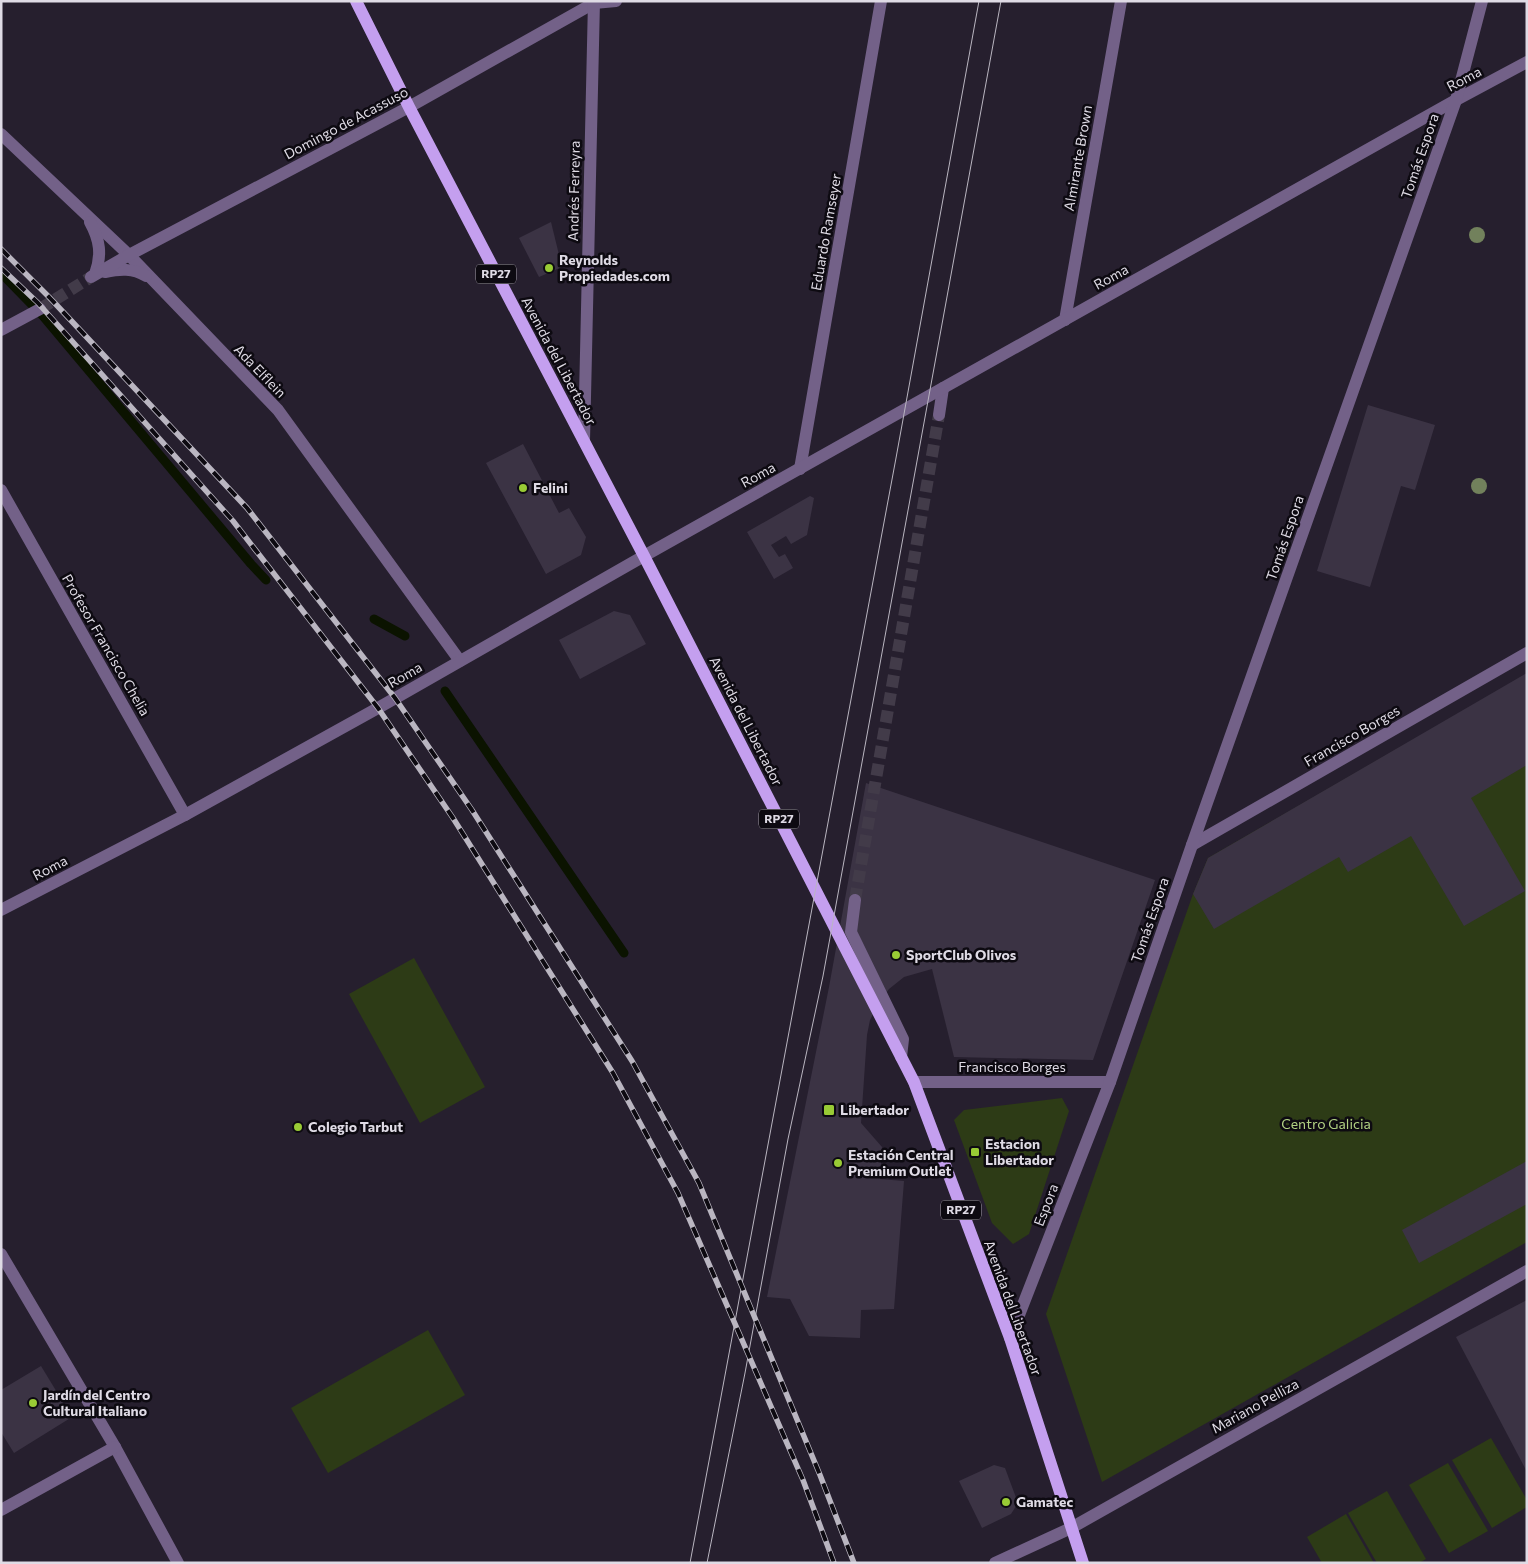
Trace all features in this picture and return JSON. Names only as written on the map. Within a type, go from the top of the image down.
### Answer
[{"type":"main road","name":"Avenida del Libertador","points":[[356,1],[409,107],[644,556],[914,1082],[1010,1338],[1083,1563]]},
{"type":"street","name":"Domingo de Acassuso","points":[[93,275],[409,107],[594,2],[616,1]]},
{"type":"street","name":"Eduardo Ramseyer","points":[[800,469],[881,1]]},
{"type":"street","name":"Almirante Brown","points":[[1065,320],[1121,1]]},
{"type":"street","name":"Tomás Espora","points":[[1110,1082],[1456,100],[1482,1]]},
{"type":"street","name":"Andrés Ferreyra","points":[[584,441],[594,2]]},
{"type":"street","name":"Roma","points":[[1,910],[185,815],[1456,100],[1527,62]]},
{"type":"street","name":"Ada Elflein","points":[[1,134],[129,255],[278,410],[460,661]]},
{"type":"street","points":[[88,216],[96,232],[100,249],[99,261],[93,275]]},
{"type":"street","points":[[93,275],[120,269],[131,270],[155,282]]},
{"type":"street","points":[[1,330],[40,309]]},
{"type":"street","points":[[939,415],[943,388]]},
{"type":"street","name":"Profesor Francisco Chelia","points":[[1,490],[185,815]]},
{"type":"street","name":"Francisco Borges","points":[[1192,845],[1527,653]]},
{"type":"street","points":[[855,900],[851,932],[903,1039],[901,1057]]},
{"type":"street","name":"Francisco Borges","points":[[914,1082],[1110,1082]]},
{"type":"street","name":"Espora","points":[[1010,1338],[1110,1082]]},
{"type":"street","points":[[1,1254],[115,1447],[178,1563]]},
{"type":"street","name":"Mariano Pelliza","points":[[995,1563],[1071,1528],[1527,1270]]},
{"type":"street","points":[[1,1510],[115,1447]]},
{"type":"green space","name":"Centro Galicia","points":[[1527,674],[1527,1242],[1102,1482],[1046,1314],[1193,894],[1208,858]]},
{"type":"green space","points":[[414,958],[485,1087],[420,1123],[349,994]]},
{"type":"green space","points":[[1062,1098],[1069,1111],[1029,1234],[1013,1244],[992,1223],[954,1120],[964,1110]]},
{"type":"green space","points":[[428,1330],[465,1395],[328,1473],[291,1408]]},
{"type":"green space","points":[[1491,1438],[1527,1500],[1527,1507],[1492,1528],[1452,1460]]},
{"type":"green space","points":[[1448,1463],[1488,1531],[1449,1553],[1409,1485]]},
{"type":"green space","points":[[1387,1491],[1426,1559],[1419,1563],[1377,1563],[1348,1513]]},
{"type":"green space","points":[[1346,1514],[1374,1563],[1322,1563],[1307,1537]]},
{"type":"building","points":[[551,222],[562,267],[539,277],[519,238]]},
{"type":"building","points":[[1368,405],[1435,425],[1415,490],[1401,486],[1370,587],[1317,571]]},
{"type":"building","points":[[523,444],[559,513],[569,508],[586,537],[581,555],[546,574],[486,463]]},
{"type":"building","points":[[810,496],[814,498],[807,535],[791,544],[786,536],[771,545],[779,557],[785,554],[793,568],[774,579],[747,532]]},
{"type":"building","points":[[614,611],[630,615],[646,644],[580,679],[559,640]]},
{"type":"building","points":[[1527,673],[1527,765],[1471,798],[1525,891],[1464,926],[1411,836],[1348,872],[1339,857],[1214,929],[1193,894],[1208,858]]},
{"type":"building","points":[[866,783],[1155,880],[1093,1060],[954,1057],[932,969],[904,977],[889,989],[870,1020],[867,1035],[861,1123],[882,1147],[880,1179],[904,1181],[894,1309],[861,1310],[860,1338],[809,1336],[790,1299],[767,1297],[829,987]]},
{"type":"building","points":[[1527,1161],[1527,1204],[1419,1263],[1402,1230]]},
{"type":"building","points":[[1527,1300],[1527,1472],[1456,1337]]},
{"type":"building","name":"Jardín del Centro Cultural Italiano","points":[[41,1366],[72,1417],[14,1453],[1,1432],[1,1390]]},
{"type":"building","points":[[994,1465],[1005,1468],[1018,1503],[1011,1514],[982,1528],[959,1481]]},
{"type":"waterway","points":[[1,273],[43,316],[266,580]]},
{"type":"waterway","points":[[374,619],[405,636]]},
{"type":"waterway","points":[[445,691],[624,953]]},
{"type":"tunnel","points":[[40,309],[91,277]]},
{"type":"tunnel","points":[[855,900],[939,415]]},
{"type":"tram line","points":[[690,1563],[896,458],[979,1]]},
{"type":"tram line","points":[[707,1563],[745,1373],[788,1139],[823,976],[1001,1]]},
{"type":"railway","points":[[1,249],[49,297],[247,508],[395,698],[472,810],[632,1061],[699,1183],[820,1475],[854,1563]]},
{"type":"railway","points":[[1,268],[38,303],[233,521],[378,708],[453,818],[613,1073],[678,1193],[803,1480],[834,1563]]},
{"type":"place","name":"Reynolds Propiedades.com","points":[[549,268]]},
{"type":"place","name":"Felini","points":[[523,488]]},
{"type":"place","name":"SportClub Olivos","points":[[896,955]]},
{"type":"place","name":"Libertador","points":[[829,1110]]},
{"type":"place","name":"Colegio Tarbut","points":[[298,1127]]},
{"type":"place","name":"Estacion Libertador","points":[[975,1152]]},
{"type":"place","name":"Estación Central Premium Outlet","points":[[838,1163]]},
{"type":"place","name":"Jardín del Centro Cultural Italiano","points":[[33,1403]]},
{"type":"place","name":"Gamatec","points":[[1006,1502]]}]
